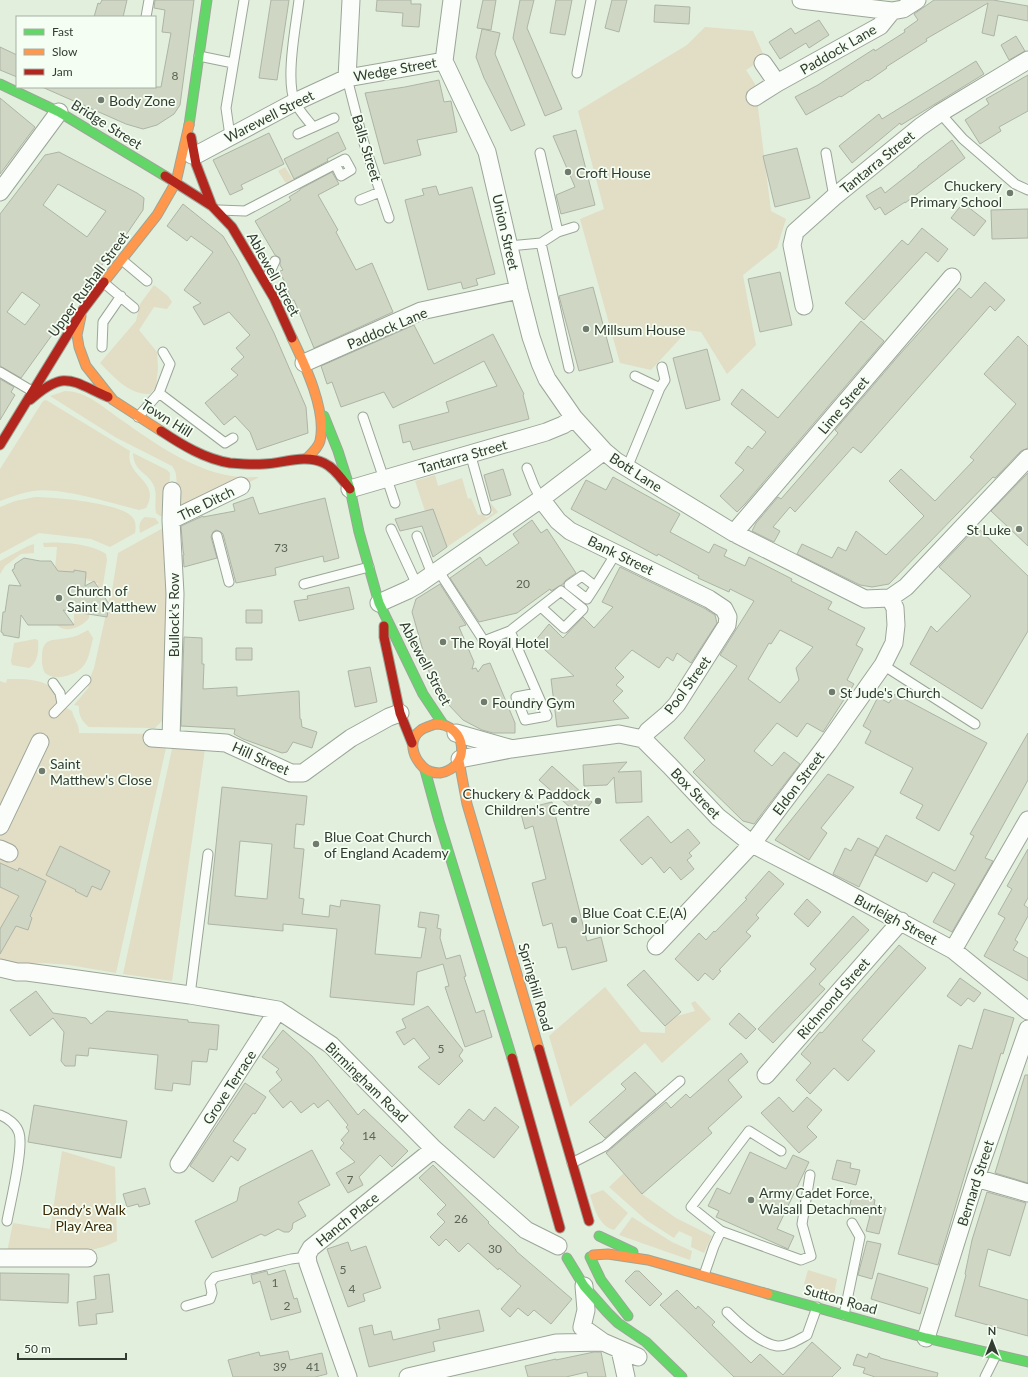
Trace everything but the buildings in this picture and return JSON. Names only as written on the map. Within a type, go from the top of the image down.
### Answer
[{"type":"street","points":[[207,0],[190,120],[192,155],[200,179],[214,208]]},
{"type":"street","points":[[347,78],[351,0]]},
{"type":"street","points":[[444,61],[452,0]]},
{"type":"street","points":[[801,0],[892,11],[903,9],[917,0]]},
{"type":"street","name":"Paddock Lane","points":[[755,97],[777,83],[880,26],[892,11]]},
{"type":"street","name":"Tantarra Street","points":[[804,306],[792,245],[795,232],[834,197],[920,127],[1024,57]]},
{"type":"street","name":"Wedge Street","points":[[347,78],[444,61]]},
{"type":"street","name":"Union Street","points":[[444,61],[487,152],[531,337],[547,379],[574,418],[604,451]]},
{"type":"street","points":[[763,63],[777,83]]},
{"type":"street","name":"Warewell Street","points":[[192,155],[198,154],[295,102],[347,78]]},
{"type":"street","name":"Bridge Street","points":[[0,84],[59,112],[176,182]]},
{"type":"street","points":[[0,192],[59,112]]},
{"type":"street","name":"Upper Rushall Street","points":[[0,445],[82,311],[157,215],[176,182],[190,120]]},
{"type":"street","name":"Ablewell Street","points":[[176,182],[214,208],[232,227],[274,298],[304,364],[338,451],[350,489],[359,532],[382,608],[423,694],[450,729]]},
{"type":"street","name":"Lime Street","points":[[734,533],[952,277]]},
{"type":"street","name":"Paddock Lane","points":[[304,364],[422,311],[519,290]]},
{"type":"street","name":"Town Hill","points":[[82,311],[77,335],[86,366],[113,400],[138,417],[188,448],[214,459],[231,463],[264,464],[307,458]]},
{"type":"street","points":[[21,409],[48,386],[63,382],[74,381],[113,400]]},
{"type":"street","name":"Ablewell Street","points":[[318,402],[321,426],[320,442],[307,458],[333,469],[350,489]]},
{"type":"street","name":"Tantarra Street","points":[[350,489],[546,432],[574,418]]},
{"type":"street","name":"Bott Lane","points":[[382,608],[541,499],[604,451],[627,468],[734,533],[865,599],[890,598]]},
{"type":"street","points":[[890,598],[906,587],[1028,458]]},
{"type":"street","name":"The Ditch","points":[[171,520],[241,486]]},
{"type":"street","name":"Bullock's Row","points":[[171,739],[175,594],[171,520],[172,491]]},
{"type":"street","name":"Bank Street","points":[[541,499],[558,521],[570,530],[710,599]]},
{"type":"street","name":"Eldon Street","points":[[656,946],[752,844],[828,743],[882,665],[894,642],[896,625],[894,608],[890,598]]},
{"type":"street","name":"Pool Street","points":[[643,739],[648,731],[665,717],[677,704],[727,625],[728,617],[724,609],[710,599]]},
{"type":"street","name":"Ablewell Street","points":[[382,608],[384,637],[400,713],[412,743]]},
{"type":"street","name":"Hill Street","points":[[152,738],[226,742],[291,773],[303,773],[351,738],[388,717],[400,713]]},
{"type":"street","points":[[450,729],[460,738],[462,746],[459,760],[453,768],[444,772],[434,773],[425,770],[415,759],[412,743],[423,728],[435,724],[511,749]]},
{"type":"street","points":[[459,760],[511,749],[619,734],[643,739]]},
{"type":"street","name":"Box Street","points":[[643,739],[718,817],[752,844]]},
{"type":"street","points":[[0,826],[40,742]]},
{"type":"street","name":"Springhill Road","points":[[459,760],[467,804],[572,1163],[586,1220],[597,1228],[599,1236]]},
{"type":"street","points":[[425,770],[439,821],[563,1225],[557,1236],[562,1252],[584,1286],[618,1323],[646,1342]]},
{"type":"street","points":[[953,950],[1028,820]]},
{"type":"street","name":"Burleigh Street","points":[[752,844],[953,950],[1028,1011]]},
{"type":"street","name":"Richmond Street","points":[[766,1075],[900,921]]},
{"type":"street","name":"Birmingham Road","points":[[0,968],[17,972],[50,969],[118,984],[278,1010],[331,1045],[434,1149],[526,1230],[562,1252]]},
{"type":"street","name":"Grove Terrace","points":[[179,1164],[278,1010]]},
{"type":"street","name":"Bernard Street","points":[[926,1338],[976,1178],[1028,1029]]},
{"type":"street","name":"Hanch Place","points":[[348,1377],[307,1257],[311,1248],[434,1149]]},
{"type":"street","points":[[976,1178],[1028,1193]]},
{"type":"street","points":[[599,1236],[600,1242],[597,1250],[592,1256],[601,1280],[646,1342],[682,1377]]},
{"type":"street","name":"Sutton Road","points":[[599,1236],[648,1260]]},
{"type":"street","name":"Sutton Road","points":[[562,1252],[571,1260],[580,1261],[592,1256],[608,1254],[648,1260],[926,1338],[1028,1362]]},
{"type":"street","points":[[0,1258],[88,1258]]},
{"type":"street","points":[[556,1343],[582,1327],[586,1310],[584,1286]]},
{"type":"street","points":[[582,1327],[603,1342],[638,1357],[646,1353],[646,1342]]},
{"type":"street","points":[[417,1376],[556,1343],[603,1342]]},
{"type":"street","points":[[620,1350],[626,1377]]},
{"type":"street","points":[[632,1377],[638,1357]]},
{"type":"lane","points":[[146,16],[149,0]]},
{"type":"lane","points":[[230,136],[226,108],[244,0]]},
{"type":"lane","points":[[299,0],[292,64],[292,83],[295,102],[313,127]]},
{"type":"lane","points":[[577,73],[591,0]]},
{"type":"lane","points":[[199,56],[233,63]]},
{"type":"lane","name":"Balls Street","points":[[347,78],[362,137],[388,218]]},
{"type":"lane","points":[[940,113],[963,140],[1015,184],[1028,190]]},
{"type":"lane","points":[[298,134],[334,118]]},
{"type":"lane","points":[[540,153],[558,232]]},
{"type":"lane","points":[[826,153],[834,197]]},
{"type":"lane","points":[[214,208],[246,211],[335,164]]},
{"type":"lane","points":[[360,200],[380,192]]},
{"type":"lane","points":[[509,246],[541,243],[558,232],[574,227]]},
{"type":"lane","points":[[541,243],[569,368]]},
{"type":"lane","points":[[122,260],[147,281]]},
{"type":"lane","points":[[264,282],[275,261]]},
{"type":"lane","points":[[104,283],[134,308]]},
{"type":"lane","points":[[102,347],[103,322],[121,296]]},
{"type":"lane","points":[[138,417],[159,393],[170,364],[163,352]]},
{"type":"lane","points":[[627,468],[660,388],[665,380],[662,367]]},
{"type":"lane","points":[[0,372],[32,391]]},
{"type":"lane","points":[[635,376],[660,388]]},
{"type":"lane","points":[[159,393],[225,443],[233,438]]},
{"type":"lane","points":[[363,417],[395,503]]},
{"type":"lane","points":[[470,453],[486,510]]},
{"type":"lane","points":[[527,468],[541,499]]},
{"type":"lane","points":[[392,529],[416,585]]},
{"type":"lane","points":[[217,536],[228,582]]},
{"type":"lane","points":[[417,536],[435,572],[484,641],[510,631],[541,607]]},
{"type":"lane","points":[[595,586],[616,553]]},
{"type":"lane","points":[[304,584],[369,567]]},
{"type":"lane","points":[[510,631],[537,693]]},
{"type":"lane","points":[[882,665],[975,724]]},
{"type":"lane","points":[[54,713],[86,680]]},
{"type":"lane","points":[[53,683],[60,692],[62,704]]},
{"type":"lane","points":[[190,995],[208,854]]},
{"type":"lane","points":[[572,1163],[605,1146],[680,1081]]},
{"type":"lane","points":[[0,1115],[15,1124],[20,1134],[19,1153],[7,1221]]},
{"type":"lane","points":[[781,1151],[749,1131],[691,1207],[722,1231],[801,1260],[811,1256],[802,1224],[810,1175]]},
{"type":"lane","points":[[844,1315],[860,1237],[852,1223]]},
{"type":"lane","points":[[704,1275],[714,1246],[722,1231]]},
{"type":"lane","points":[[186,1306],[210,1299],[212,1293],[210,1283],[215,1277],[291,1259],[307,1257]]},
{"type":"lane","points":[[727,1312],[736,1321],[760,1339],[778,1346],[794,1342],[807,1336],[817,1307]]},
{"type":"lane","points":[[985,1377],[996,1355]]},
{"type":"green space","points":[[705,27],[753,31],[765,58],[746,70],[755,84],[771,211],[786,219],[777,248],[743,275],[756,345],[727,374],[701,332],[688,330],[651,370],[620,363],[580,219],[604,209],[578,111],[687,45]]},
{"type":"green space","points":[[285,167],[295,183],[290,184],[285,182],[278,171]]},
{"type":"green space","points":[[154,285],[168,296],[172,302],[167,309],[154,307],[139,330],[157,352],[158,368],[156,387],[150,394],[142,394],[135,392],[122,384],[100,363],[136,321],[140,304]]},
{"type":"green space","points":[[65,391],[88,397],[163,448],[193,464],[224,474],[258,478],[183,506],[178,500],[176,492],[176,474],[172,466],[115,437],[50,396]]},
{"type":"green space","points":[[46,400],[130,451],[132,467],[149,491],[150,499],[146,508],[139,510],[86,496],[44,490],[16,495],[0,501],[0,469],[43,401]]},
{"type":"green space","points":[[133,453],[167,470],[170,473],[168,516],[160,516],[156,513],[156,494],[153,484],[138,468]]},
{"type":"green space","points":[[435,475],[438,486],[462,478],[468,499],[471,498],[478,515],[484,514],[486,518],[493,513],[490,502],[498,512],[447,547],[433,510],[425,511],[415,481]]},
{"type":"green space","points":[[35,497],[87,502],[116,508],[127,513],[133,518],[136,525],[135,533],[110,547],[91,539],[39,533],[0,554],[0,507],[15,501]]},
{"type":"green space","points":[[145,517],[155,518],[159,523],[140,533],[140,524]]},
{"type":"green space","points":[[163,528],[168,593],[162,721],[155,728],[89,727],[81,718],[79,706],[74,705],[89,687],[87,686],[94,668],[106,614],[107,616],[108,615],[109,598],[111,597],[118,553]]},
{"type":"green space","points":[[58,542],[76,544],[93,548],[106,554],[107,560],[102,591],[97,591],[98,583],[93,583],[94,581],[86,581],[88,580],[87,579],[85,580],[86,572],[74,570],[74,577],[55,570],[57,547],[44,547],[43,543]]},
{"type":"green space","points":[[34,544],[34,553],[21,554],[5,566],[0,574],[0,561]]},
{"type":"green space","points":[[76,611],[80,612],[81,614],[82,612],[89,613],[89,618],[78,627],[74,628],[65,629],[57,625],[74,626],[74,614],[76,614]]},
{"type":"green space","points":[[88,630],[93,638],[88,657],[83,667],[63,677],[53,677],[45,673],[42,651],[46,643],[52,640],[70,638]]},
{"type":"green space","points":[[35,639],[38,640],[38,651],[32,666],[29,668],[12,665],[11,661],[14,643]]},
{"type":"green space","points":[[7,679],[32,680],[50,686],[55,690],[58,698],[63,704],[72,711],[79,733],[150,734],[166,748],[116,973],[69,965],[43,963],[18,964],[0,960],[0,681],[6,683]]},
{"type":"green space","points":[[172,749],[205,749],[172,981],[123,974]]},
{"type":"green space","points":[[605,987],[641,1032],[665,1033],[665,1026],[677,1016],[695,1011],[691,1003],[695,1001],[711,1019],[662,1063],[645,1043],[570,1107],[549,1036]]},
{"type":"green space","name":"Dandy’s Walk Play Area","points":[[62,1151],[115,1167],[117,1241],[88,1251],[7,1252],[13,1223],[50,1229]]},
{"type":"green space","points":[[624,1173],[642,1194],[676,1218],[712,1236],[704,1253],[691,1247],[692,1237],[679,1231],[674,1238],[646,1220],[609,1187]]},
{"type":"green space","points":[[603,1190],[628,1213],[614,1230],[604,1225],[601,1221],[595,1211],[590,1195]]},
{"type":"green space","points":[[632,1217],[672,1242],[692,1251],[690,1260],[619,1235]]},
{"type":"green space","points":[[808,1270],[837,1279],[834,1295],[804,1284]]},
{"type":"traffic: fast","points":[[189,125],[207,0]]},
{"type":"traffic: fast","points":[[0,84],[59,112],[165,176]]},
{"type":"traffic: fast","points":[[324,416],[338,451],[350,489],[359,532],[379,603],[423,694],[443,724]]},
{"type":"traffic: fast","points":[[425,770],[439,821],[512,1058]]},
{"type":"traffic: fast","points":[[599,1236],[633,1252]]},
{"type":"traffic: fast","points":[[590,1257],[601,1280],[628,1316]]},
{"type":"traffic: fast","points":[[567,1258],[584,1286],[607,1312],[618,1323],[646,1342],[682,1377]]},
{"type":"traffic: fast","points":[[768,1294],[926,1338],[1028,1362]]},
{"type":"traffic: slow","points":[[104,282],[157,215],[176,182],[189,125]]},
{"type":"traffic: slow","points":[[81,316],[77,335],[79,347],[86,366],[113,400],[161,431]]},
{"type":"traffic: slow","points":[[292,338],[314,388],[320,416],[320,441],[307,458]]},
{"type":"traffic: slow","points":[[435,724],[446,726],[454,731],[459,738],[462,747],[461,755],[457,763],[450,769],[440,773],[426,770],[416,758],[413,748],[414,739],[417,734],[423,729],[435,724]]},
{"type":"traffic: slow","points":[[459,761],[467,804],[539,1049]]},
{"type":"traffic: slow","points":[[593,1255],[608,1254],[648,1260],[768,1294]]},
{"type":"traffic: jam","points":[[191,137],[196,164],[212,206]]},
{"type":"traffic: jam","points":[[165,176],[212,206],[232,227],[274,298],[292,338]]},
{"type":"traffic: jam","points":[[0,445],[82,311],[104,282]]},
{"type":"traffic: jam","points":[[30,400],[42,390],[60,381],[76,383],[108,397]]},
{"type":"traffic: jam","points":[[161,431],[203,455],[230,463],[260,464],[302,459],[317,460],[332,468],[350,489]]},
{"type":"traffic: jam","points":[[384,626],[384,637],[400,713],[412,743]]},
{"type":"traffic: jam","points":[[539,1049],[589,1221]]},
{"type":"traffic: jam","points":[[512,1058],[560,1228]]},
{"type":"place","name":"Body Zone","points":[[101,100]]},
{"type":"place","name":"Croft House","points":[[568,172]]},
{"type":"place","name":"Chuckery Primary School","points":[[1010,193]]},
{"type":"place","name":"Millsum House","points":[[586,329]]},
{"type":"place","name":"St Luke","points":[[1019,529]]},
{"type":"place","name":"Church of Saint Matthew","points":[[59,598]]},
{"type":"place","name":"The Royal Hotel","points":[[443,642]]},
{"type":"place","name":"St Jude's Church","points":[[832,692]]},
{"type":"place","name":"Foundry Gym","points":[[484,702]]},
{"type":"place","name":"Saint Matthew's Close","points":[[42,771]]},
{"type":"place","name":"Chuckery & Paddock Children's Centre","points":[[598,801]]},
{"type":"place","name":"Blue Coat Church of England Academy","points":[[316,844]]},
{"type":"place","name":"Blue Coat C.E.(A) Junior School","points":[[574,920]]},
{"type":"place","name":"Army Cadet Force, Walsall Detachment","points":[[751,1200]]}]
